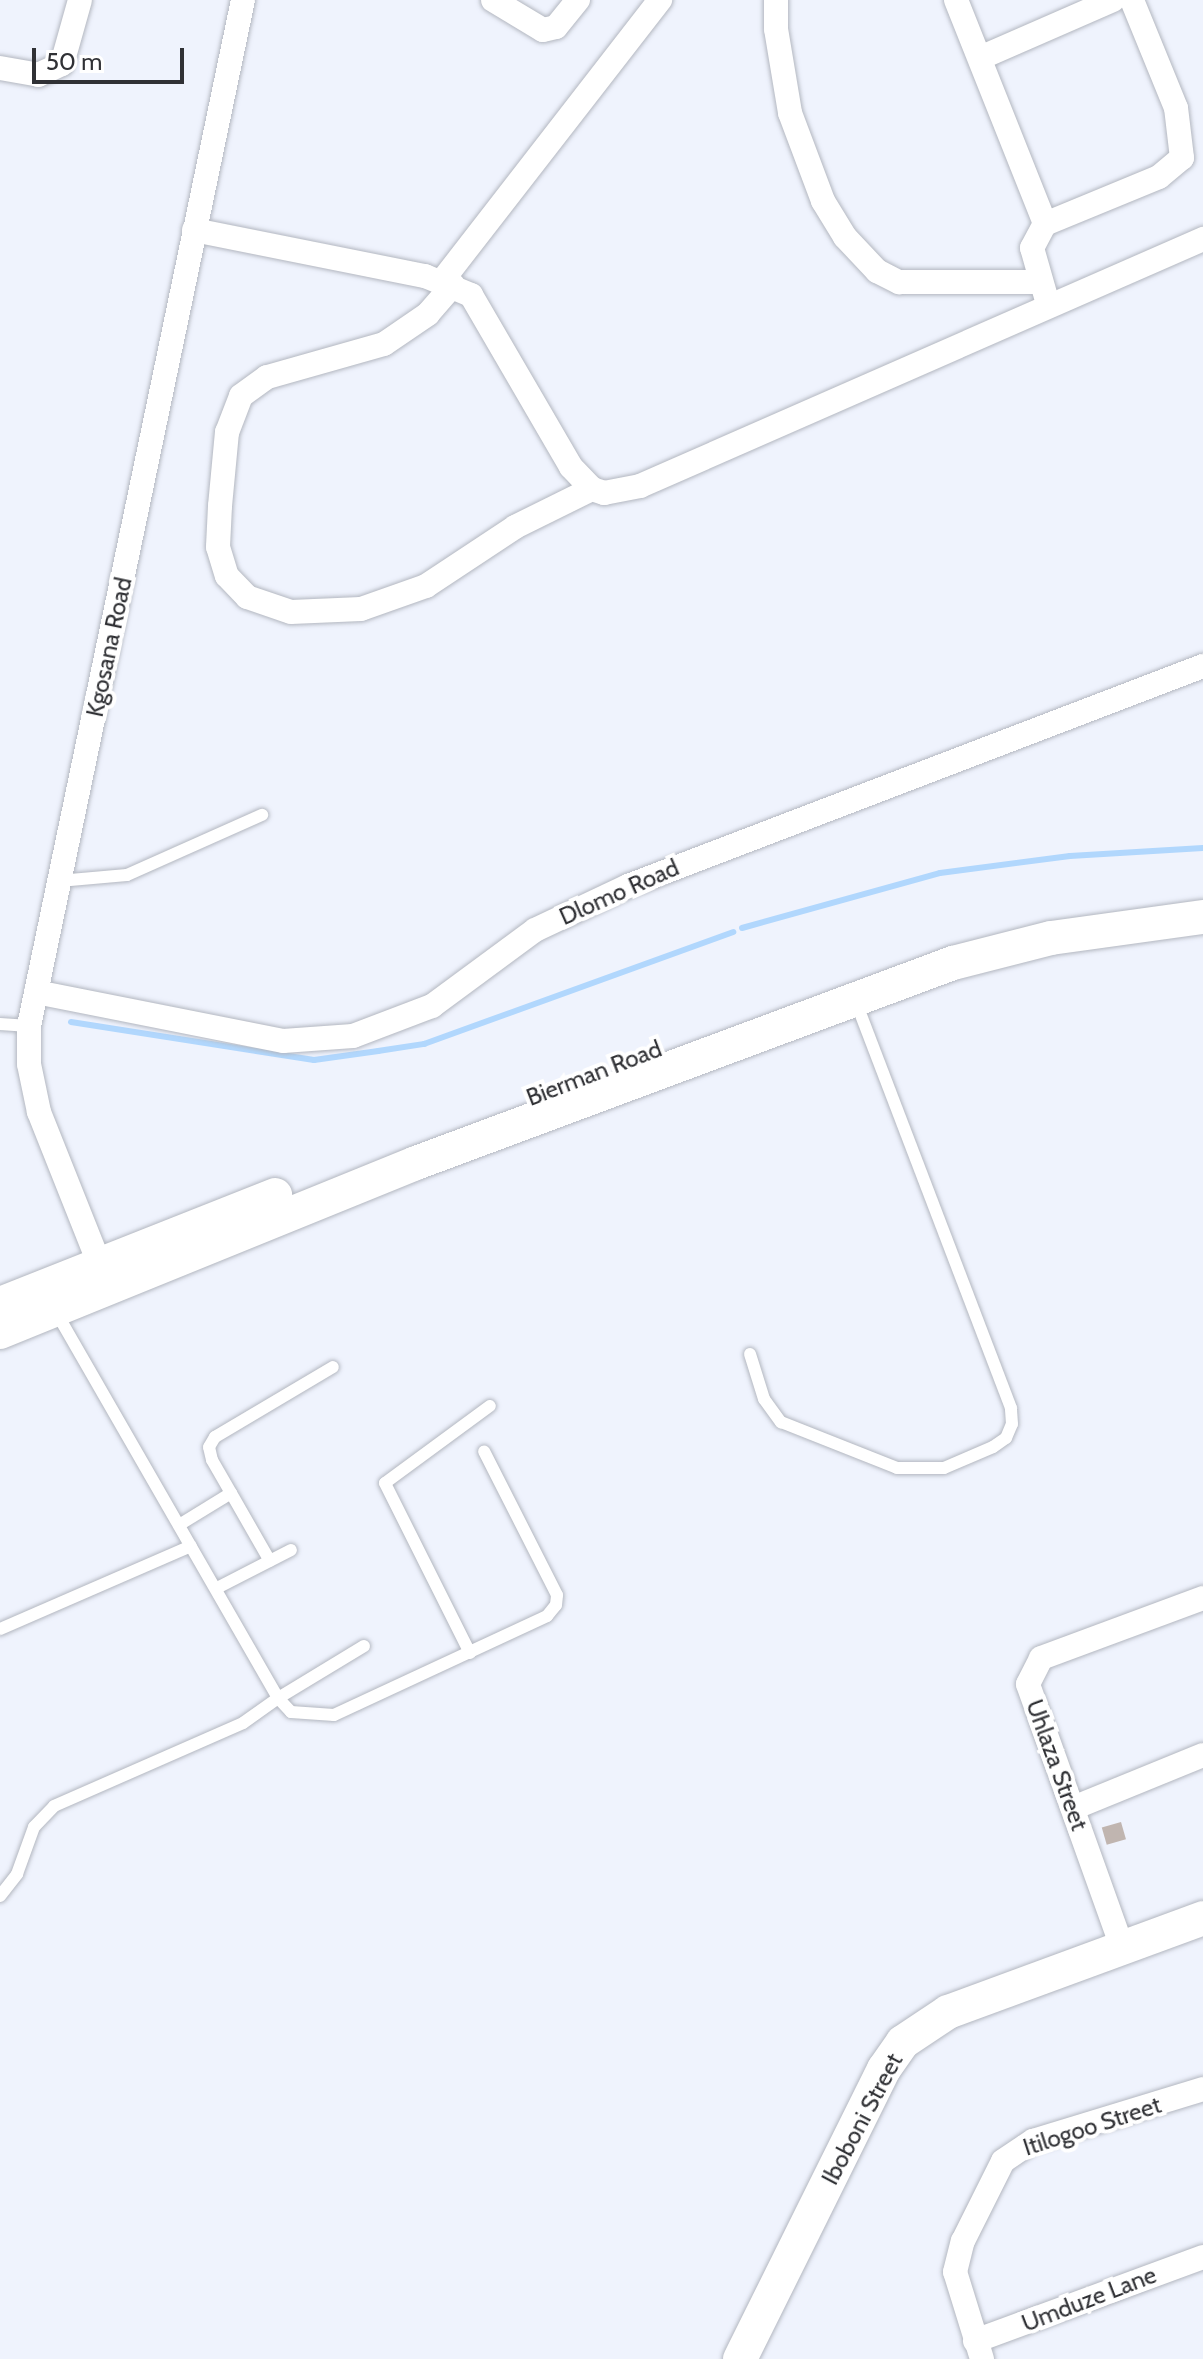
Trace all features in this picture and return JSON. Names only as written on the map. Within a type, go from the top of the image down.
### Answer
[{"type":"main road","name":"Bierman Road","points":[[104,1274],[915,952],[1070,913],[1203,897]]},
{"type":"main road","name":"Bierman Road","points":[[0,1304],[104,1274],[953,963],[1051,938],[1203,917]]},
{"type":"main road","points":[[0,1332],[55,1309],[104,1274]]},
{"type":"main road","name":"Iboboni Street","points":[[740,2359],[884,2069],[903,2042],[948,2012],[1203,1918]]},
{"type":"street","points":[[0,68],[38,75],[62,64],[80,0]]},
{"type":"street","name":"Kgosana Road","points":[[104,1274],[39,1112],[29,1064],[29,1026],[243,0]]},
{"type":"street","points":[[493,0],[543,30],[556,27],[578,0]]},
{"type":"street","points":[[660,0],[428,314],[384,344],[267,377],[241,396],[227,432],[218,547],[227,576],[247,597],[291,612],[361,609],[426,586],[515,527],[592,489],[622,492],[640,486],[1203,239]]},
{"type":"street","points":[[776,0],[776,29],[790,113],[823,201],[845,237],[877,271],[899,282],[1040,282]]},
{"type":"street","points":[[956,0],[1045,224]]},
{"type":"street","points":[[980,58],[1113,0]]},
{"type":"street","points":[[1049,307],[1032,248],[1045,224],[1159,177],[1182,158],[1176,108],[1132,0]]},
{"type":"street","points":[[194,230],[448,283],[485,311],[571,467],[592,489]]},
{"type":"street","name":"Dlomo Road","points":[[36,992],[283,1041],[353,1036],[432,1006],[535,930],[628,886],[1203,666]]},
{"type":"street","name":"Uhlaza Street","points":[[1122,1947],[1030,1697],[1028,1684],[1035,1664],[1056,1652],[1203,1598]]},
{"type":"street","points":[[1073,1808],[1203,1755]]},
{"type":"street","name":"Itilogoo Street","points":[[979,2350],[956,2283],[957,2260],[1003,2161],[1033,2141],[1203,2089]]},
{"type":"street","name":"Umduze Lane","points":[[979,2350],[1203,2257]]},
{"type":"lane","points":[[59,881],[127,875],[262,815]]},
{"type":"lane","points":[[750,1354],[764,1399],[781,1422],[897,1468],[944,1468],[993,1447],[1006,1438],[1012,1424],[1011,1408],[854,997]]},
{"type":"lane","points":[[0,1024],[29,1026]]},
{"type":"lane","points":[[55,1309],[278,1698],[291,1712],[334,1715],[547,1616],[557,1595],[484,1451]]},
{"type":"lane","points":[[270,1561],[212,1460],[209,1447],[215,1437],[333,1367]]},
{"type":"lane","points":[[470,1653],[385,1483],[490,1406]]},
{"type":"lane","points":[[179,1525],[231,1493]]},
{"type":"lane","points":[[0,1629],[191,1546]]},
{"type":"lane","points":[[217,1588],[291,1550]]},
{"type":"lane","points":[[0,1896],[17,1874],[34,1827],[54,1806],[215,1736],[364,1646]]},
{"type":"building","points":[[1121,1822],[1126,1839],[1107,1845],[1102,1828]]},
{"type":"waterway","points":[[742,928],[940,873],[1070,856],[1203,848]]},
{"type":"waterway","points":[[71,1022],[314,1060],[424,1044],[733,932]]}]
